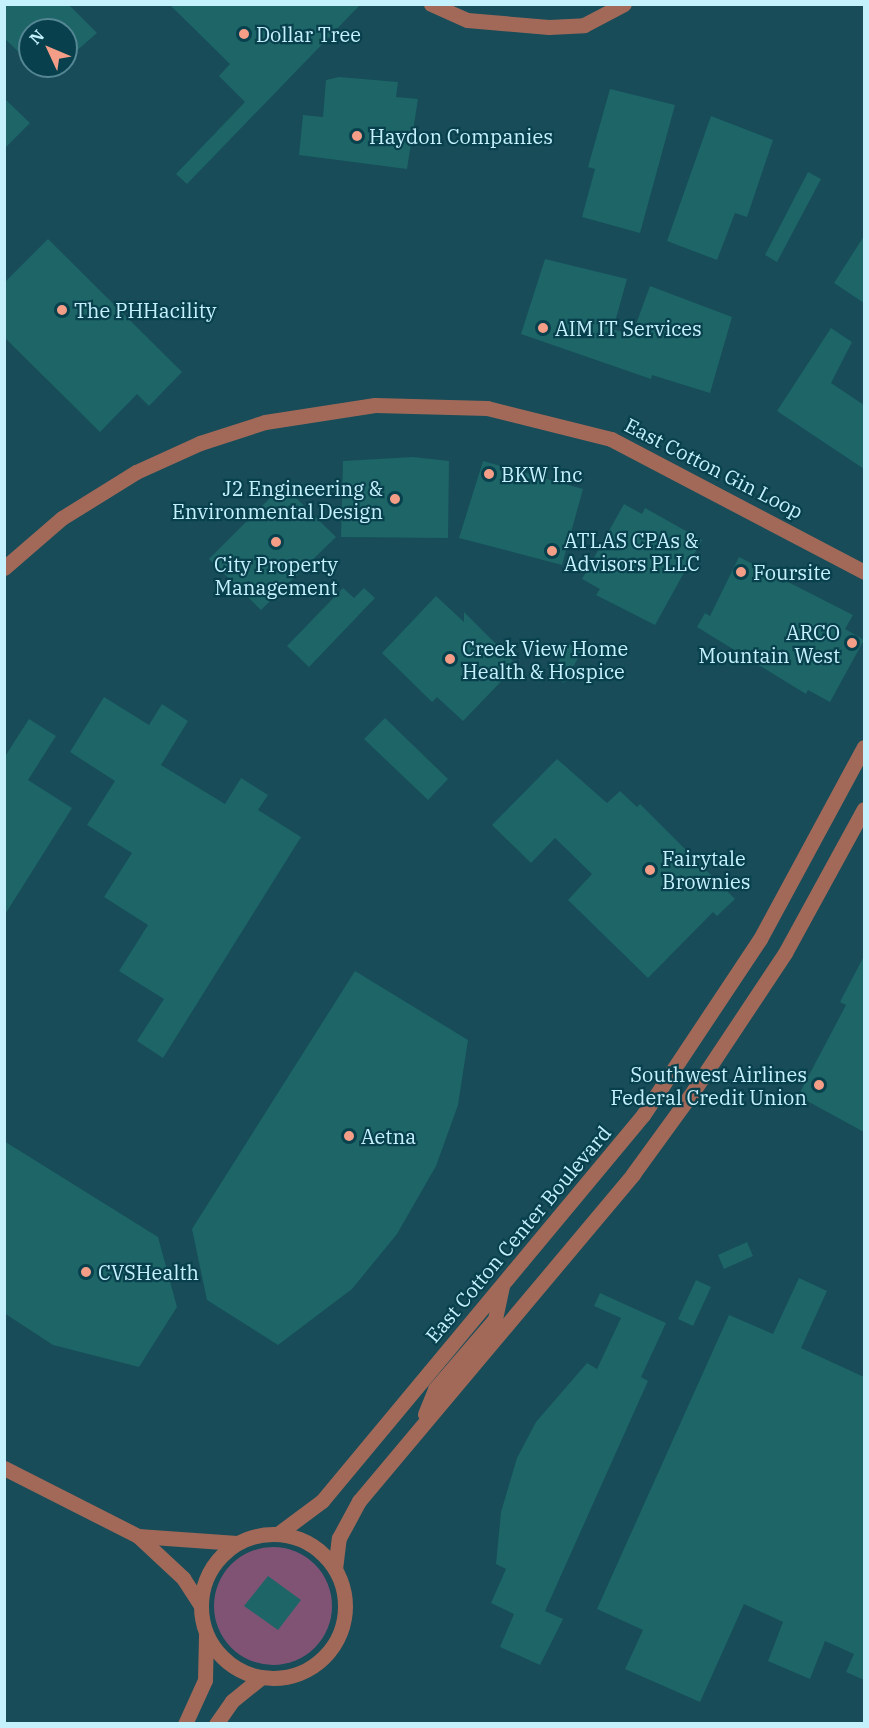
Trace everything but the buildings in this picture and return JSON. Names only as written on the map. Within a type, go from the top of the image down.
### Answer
[{"type":"street","points":[[431,4],[467,20],[549,27],[584,25],[624,4]]},
{"type":"street","name":"East Cotton Gin Loop","points":[[4,568],[62,518],[136,472],[200,443],[265,422],[375,405],[487,408],[611,439],[750,507],[864,572]]},
{"type":"street","name":"East Cotton Center Boulevard","points":[[138,1536],[237,1543],[279,1533],[322,1502],[611,1156],[673,1072],[759,939],[864,747]]},
{"type":"street","points":[[206,1635],[230,1664],[262,1677],[299,1673],[333,1646],[345,1604],[335,1569],[335,1550],[349,1516],[417,1430],[633,1174],[694,1090],[785,953],[864,809]]},
{"type":"street","points":[[417,1430],[435,1389],[495,1319],[502,1287]]},
{"type":"street","points":[[4,1468],[138,1536],[181,1575],[200,1604],[206,1635],[206,1680],[185,1724]]},
{"type":"street","points":[[279,1533],[312,1545],[335,1569]]},
{"type":"street","points":[[200,1604],[209,1572],[237,1543]]},
{"type":"street","points":[[216,1724],[232,1701],[262,1677]]},
{"type":"shaded area","points":[[273,1547],[296,1551],[315,1564],[328,1583],[332,1606],[328,1629],[315,1648],[296,1661],[273,1665],[250,1661],[231,1648],[218,1629],[214,1606],[218,1583],[231,1564],[250,1551]]},
{"type":"place","name":"Dollar Tree","points":[[244,34]]},
{"type":"place","name":"Haydon Companies","points":[[357,136]]},
{"type":"place","name":"The PHHacility","points":[[62,310]]},
{"type":"place","name":"AIM IT Services","points":[[543,328]]},
{"type":"place","name":"BKW Inc","points":[[489,474]]},
{"type":"place","name":"J2 Engineering & Environmental Design","points":[[395,499]]},
{"type":"place","name":"City Property Management","points":[[276,542]]},
{"type":"place","name":"ATLAS CPAs & Advisors PLLC","points":[[552,551]]},
{"type":"place","name":"Foursite","points":[[741,572]]},
{"type":"place","name":"ARCO Mountain West","points":[[852,643]]},
{"type":"place","name":"Creek View Home Health & Hospice","points":[[450,659]]},
{"type":"place","name":"Fairytale Brownies","points":[[650,870]]},
{"type":"place","name":"Southwest Airlines Federal Credit Union","points":[[819,1085]]},
{"type":"place","name":"Aetna","points":[[349,1136]]},
{"type":"place","name":"CVSHealth","points":[[86,1272]]}]
